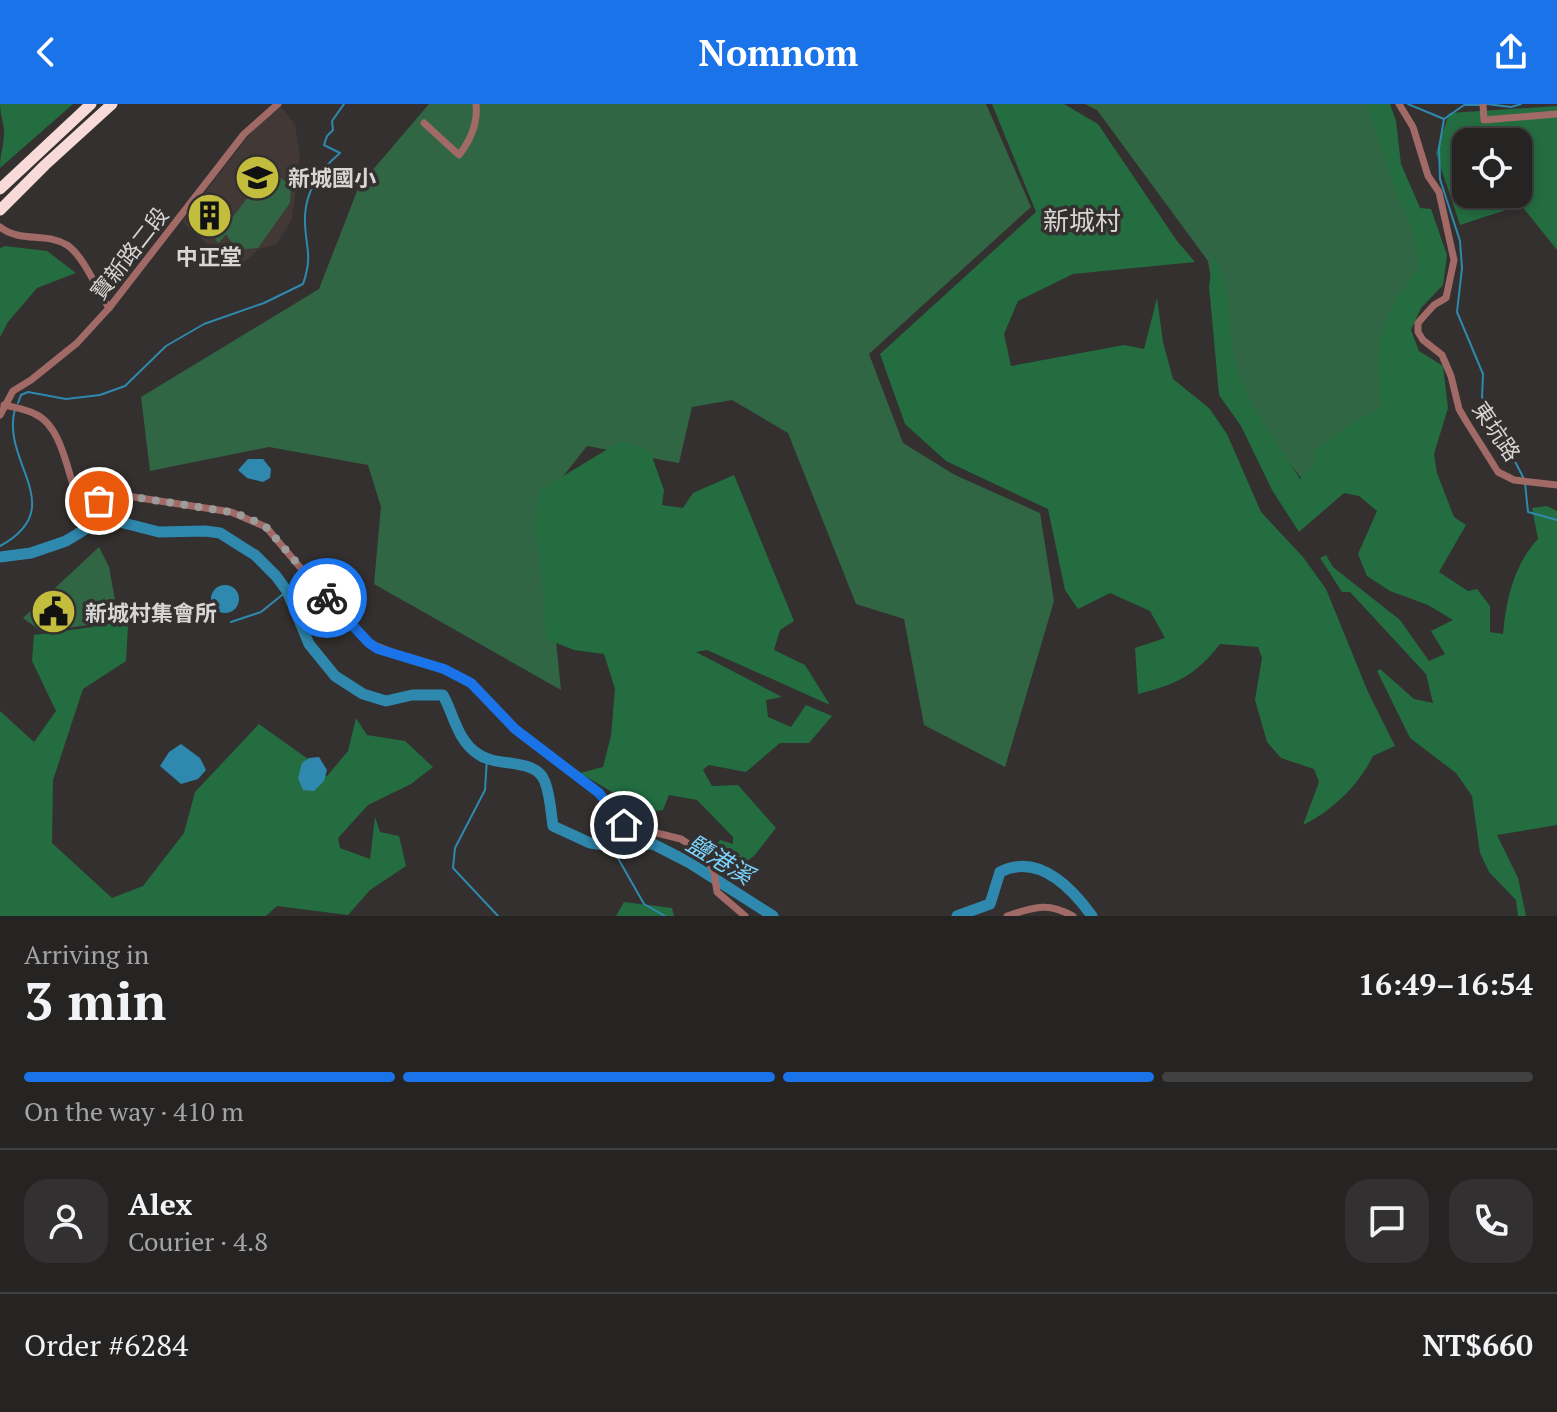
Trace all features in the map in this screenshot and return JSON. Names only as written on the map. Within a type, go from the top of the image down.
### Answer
[{"type":"highway","points":[[0,189],[91,104]]},
{"type":"highway","points":[[0,210],[112,104]]},
{"type":"street","name":"寶新路二段","points":[[0,415],[13,391],[77,343],[109,308],[244,134],[278,104]]},
{"type":"street","points":[[424,123],[459,155],[470,141],[476,104]]},
{"type":"street","name":"東坑路","points":[[1399,104],[1413,127],[1428,176],[1439,192],[1454,260],[1446,298],[1434,305],[1418,323],[1418,332],[1442,355],[1459,409],[1498,472],[1514,480],[1557,485]]},
{"type":"street","points":[[1483,104],[1484,120],[1557,114]]},
{"type":"street","points":[[0,227],[9,234],[54,240],[69,246],[79,256],[109,308]]},
{"type":"street","points":[[4,405],[44,419],[61,447],[80,505],[127,496],[231,512],[266,527],[342,617],[369,643],[444,669],[471,683],[515,729],[599,793],[624,825],[681,839],[705,855],[714,872],[717,892],[745,916]]},
{"type":"street","points":[[1007,916],[1046,906],[1073,916]]},
{"type":"shaded area","name":"新城國小","points":[[281,107],[295,124],[300,156],[292,219],[277,244],[259,249],[245,261],[234,262],[210,250],[182,222],[259,122]]},
{"type":"green space","points":[[0,104],[73,104],[0,168],[4,132]]},
{"type":"green space","points":[[429,104],[986,104],[1031,207],[869,354],[903,443],[955,475],[1040,513],[1054,601],[1005,767],[924,725],[904,619],[856,604],[788,433],[732,400],[692,407],[679,463],[587,446],[542,503],[561,690],[374,584],[381,507],[368,465],[269,447],[150,471],[141,397],[319,289],[359,186]]},
{"type":"green space","points":[[992,104],[1064,104],[1098,124],[1177,241],[1195,262],[1073,274],[1018,301],[1004,334],[1011,366],[1124,345],[1144,349],[1157,298],[1163,342],[1173,379],[1209,408],[1227,434],[1261,512],[1303,557],[1326,589],[1368,692],[1395,746],[1373,756],[1344,796],[1303,825],[1319,782],[1314,769],[1281,758],[1267,742],[1255,700],[1262,658],[1258,647],[1220,644],[1202,664],[1184,677],[1138,694],[1135,648],[1165,638],[1150,611],[1110,593],[1078,609],[1065,590],[1048,509],[946,461],[905,424],[880,354],[1036,212]]},
{"type":"green space","points":[[1085,104],[1374,104],[1433,259],[1397,332],[1396,407],[1314,495],[1228,383],[1208,261],[1097,110]]},
{"type":"green space","points":[[1367,104],[1390,104],[1396,121],[1401,164],[1420,208],[1431,209],[1447,255],[1443,285],[1421,308],[1411,330],[1419,351],[1443,366],[1448,408],[1434,454],[1437,473],[1454,517],[1466,525],[1439,572],[1468,591],[1477,589],[1490,606],[1490,632],[1503,634],[1506,608],[1517,571],[1538,539],[1532,508],[1547,506],[1557,511],[1557,825],[1497,835],[1518,878],[1526,916],[1518,916],[1516,900],[1489,872],[1480,853],[1472,796],[1456,773],[1410,738],[1377,671],[1380,669],[1414,699],[1433,703],[1426,674],[1350,592],[1342,592],[1320,558],[1326,555],[1333,567],[1400,620],[1429,661],[1445,654],[1431,631],[1453,620],[1428,605],[1390,591],[1367,576],[1358,554],[1377,511],[1359,496],[1344,493],[1299,532],[1272,490],[1241,426],[1219,395],[1209,286],[1214,255],[1227,295],[1236,365],[1264,424],[1300,479],[1314,466],[1315,450],[1352,423],[1382,407],[1379,365],[1382,333],[1395,303],[1419,268],[1413,230],[1396,192]]},
{"type":"green space","points":[[1557,106],[1557,250],[1523,208],[1532,208],[1532,128],[1452,128],[1452,201],[1436,153],[1449,113]]},
{"type":"green space","points":[[272,166],[276,169],[271,177],[281,178],[291,186],[290,203],[258,248],[234,246],[226,234],[219,243],[215,240]]},
{"type":"green space","points":[[1454,208],[1512,208],[1460,225]]},
{"type":"green space","points":[[0,248],[47,251],[76,273],[37,288],[8,322],[0,337]]},
{"type":"green space","points":[[621,441],[650,451],[664,490],[662,505],[683,508],[693,493],[734,475],[794,621],[780,630],[774,650],[805,665],[830,705],[707,650],[696,652],[782,697],[766,700],[768,717],[791,727],[806,705],[832,716],[809,743],[780,743],[746,772],[709,765],[703,770],[712,786],[738,785],[776,828],[754,856],[733,871],[715,847],[720,840],[733,844],[733,837],[697,800],[669,795],[663,810],[634,814],[622,798],[580,773],[603,767],[611,736],[615,689],[604,654],[574,650],[546,639],[535,524],[540,490]]},
{"type":"green space","points":[[99,547],[109,567],[115,600],[88,625],[42,632],[23,618]]},
{"type":"green space","points":[[122,601],[129,609],[126,661],[83,689],[53,780],[52,843],[112,898],[143,886],[184,833],[195,792],[259,724],[308,759],[310,776],[327,776],[348,751],[356,718],[367,735],[405,741],[433,767],[411,784],[368,805],[338,838],[340,848],[370,859],[375,817],[380,832],[399,836],[406,866],[370,890],[348,915],[277,906],[266,916],[0,916],[0,711],[34,742],[56,711],[32,661],[34,635],[92,627]]},
{"type":"green space","points":[[624,902],[672,908],[674,916],[616,916]]},
{"type":"water","points":[[248,459],[263,459],[271,469],[270,478],[263,482],[247,478],[238,470]]},
{"type":"water","points":[[225,585],[235,589],[239,599],[235,609],[225,613],[215,609],[211,599],[215,589]]},
{"type":"water","points":[[181,744],[200,758],[206,770],[198,779],[181,784],[160,766],[169,752]]},
{"type":"water","points":[[319,757],[327,770],[324,781],[314,791],[303,790],[298,778],[302,763]]},
{"type":"waterway","points":[[18,403],[21,395],[28,392],[66,399],[100,395],[125,386],[166,346],[204,324],[264,303],[303,284],[308,257],[305,226],[308,197],[316,181],[340,153],[324,145],[333,130],[332,121],[344,104]]},
{"type":"waterway","points":[[1408,104],[1444,119],[1439,148],[1440,179],[1460,241],[1462,268],[1457,312],[1483,374],[1482,397],[1523,477]]},
{"type":"waterway","points":[[1487,104],[1511,107],[1521,104]]},
{"type":"waterway","points":[[1444,119],[1464,105],[1481,105]]},
{"type":"waterway","points":[[0,546],[20,531],[30,516],[32,500],[16,448],[13,429],[15,409]]},
{"type":"waterway","points":[[1525,483],[1528,512],[1557,520]]},
{"type":"waterway","name":"鹽港溪","points":[[0,557],[31,553],[112,520],[159,532],[220,533],[255,555],[276,576],[287,591],[309,644],[335,676],[363,694],[386,701],[412,695],[443,695],[465,742],[478,754],[495,761],[525,766],[540,774],[548,792],[553,826],[590,843],[611,846],[653,844],[690,863],[773,916]]},
{"type":"waterway","points":[[231,622],[261,612],[287,591]]},
{"type":"waterway","points":[[487,758],[485,790],[455,848],[453,868],[498,916]]},
{"type":"waterway","points":[[611,846],[644,904],[665,916]]},
{"type":"waterway","name":"鹽港溪","points":[[957,916],[990,904],[1000,872],[1014,867],[1040,870],[1052,876],[1064,884],[1092,916]]},
{"type":"way so far","points":[[99,501],[127,496],[231,512],[249,518],[266,527],[327,598]]},
{"type":"place","name":"新城國小","points":[[257,177]]},
{"type":"place","name":"中正堂","points":[[209,215]]},
{"type":"place","name":"新城村集會所","points":[[54,612]]},
{"type":"district","name":"新城村","points":[[1082,220]]},
{"type":"route","points":[[327,598],[342,617],[378,649],[444,669],[471,683],[515,729],[599,793],[624,825]]}]
